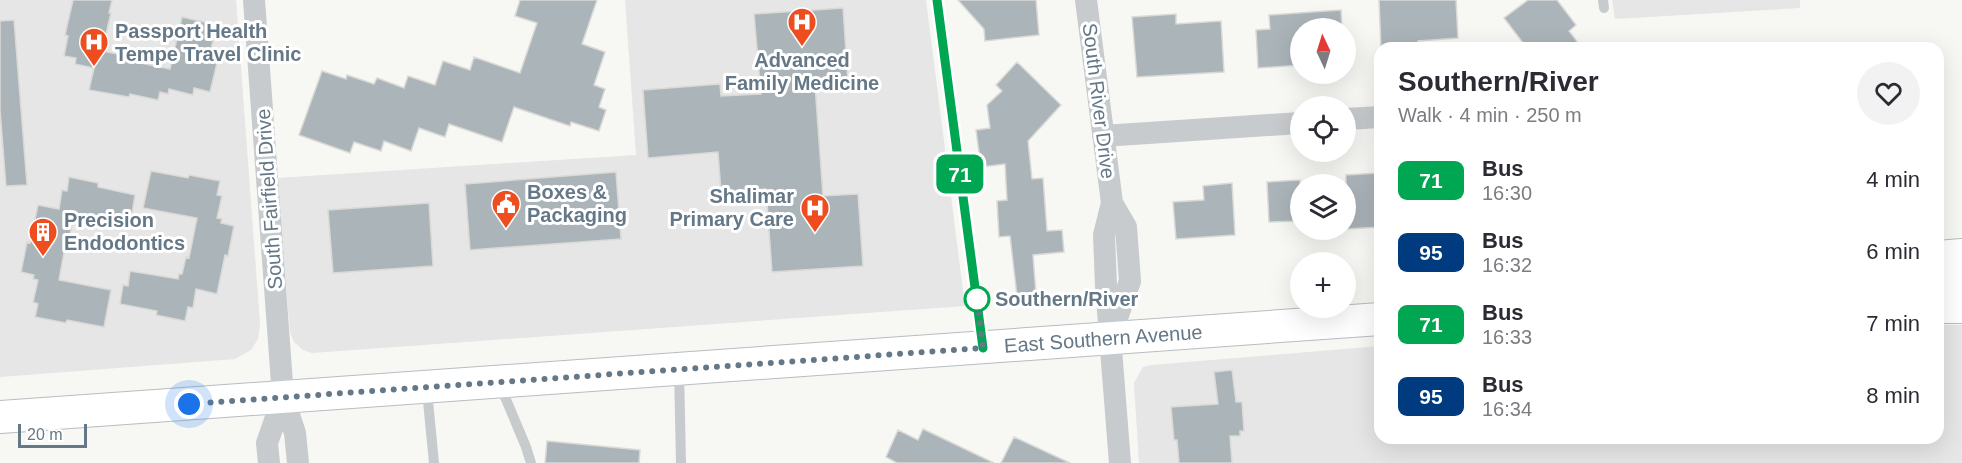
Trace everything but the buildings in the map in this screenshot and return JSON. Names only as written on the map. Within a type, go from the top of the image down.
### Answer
[{"type":"main road","points":[[1944,256],[1962,255]]},
{"type":"main road","points":[[1944,282],[1962,280]]},
{"type":"main road","points":[[1944,307],[1962,307]]},
{"type":"main road","name":"East Southern Avenue","points":[[0,417],[1374,319]]},
{"type":"street","name":"South Fairfield Drive","points":[[254,0],[283,397],[295,434],[298,463]]},
{"type":"street","name":"South River Drive","points":[[1086,0],[1112,203],[1104,235],[1120,463]]},
{"type":"street","points":[[1356,119],[1374,118]]},
{"type":"street","points":[[1103,136],[1290,124]]},
{"type":"street","name":"South Fairfield Drive","points":[[269,463],[267,443],[283,397]]},
{"type":"lane","points":[[937,0],[983,348]]},
{"type":"lane","points":[[679,370],[681,463]]},
{"type":"lane","points":[[499,382],[531,463]]},
{"type":"lane","points":[[427,387],[434,463]]},
{"type":"shaded area","points":[[0,0],[236,0],[260,324],[258,339],[251,350],[235,359],[0,377]]},
{"type":"shaded area","points":[[625,0],[926,0],[965,306],[312,353],[303,350],[294,342],[290,332],[277,178],[636,155]]},
{"type":"shaded area","points":[[1612,0],[1800,0],[1800,8],[1615,19]]},
{"type":"shaded area","points":[[1944,325],[1962,325],[1962,463],[1139,463],[1134,383],[1143,367],[1374,346],[1374,444],[1944,444]]},
{"type":"bus line","name":"71","points":[[937,0],[983,348]]},
{"type":"place","name":"Advanced Family Medicine","points":[[802,48]]},
{"type":"place","name":"Passport Health Tempe Travel Clinic","points":[[94,68]]},
{"type":"place","name":"Boxes & Packaging","points":[[506,230]]},
{"type":"place","name":"Shalimar Primary Care","points":[[815,234]]},
{"type":"place","name":"Precision Endodontics","points":[[43,258]]},
{"type":"place","name":"Southern/River","points":[[977,299]]},
{"type":"route","points":[[189,404],[983,348],[977,299]]}]
